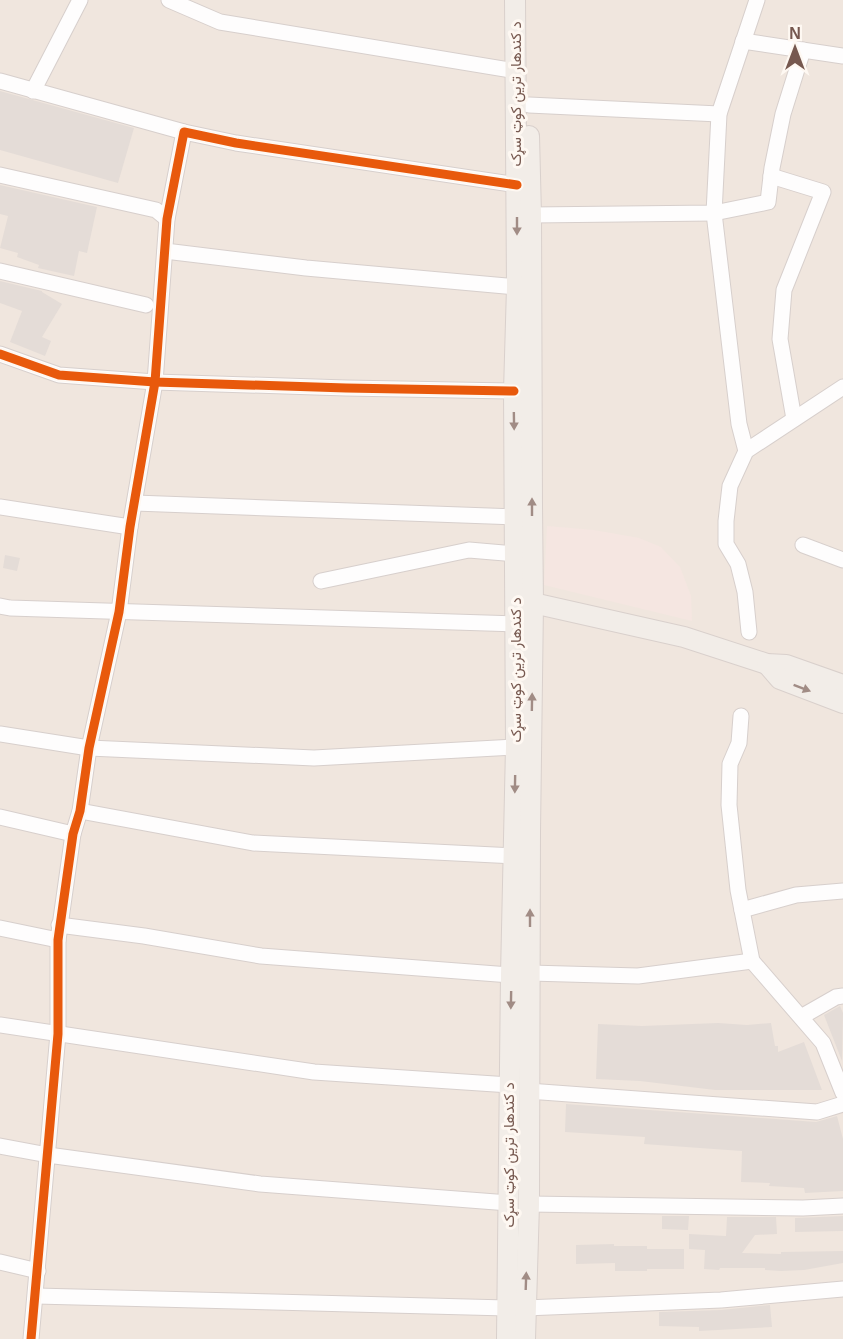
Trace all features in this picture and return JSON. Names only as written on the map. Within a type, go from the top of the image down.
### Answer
[{"type":"main road","name":"د کندهار ترين کوټ سړک","points":[[515,0],[518,287],[514,391],[515,554],[524,603],[515,624],[516,747],[522,832],[514,856],[520,974]]},
{"type":"main road","name":"د کندهار ترين کوټ سړک","points":[[525,1339],[516,1308],[509,1203],[519,1088],[531,215],[529,0]]},
{"type":"main road","points":[[524,603],[684,637],[767,664],[786,665],[843,685]]},
{"type":"main road","points":[[767,664],[780,679],[843,703]]},
{"type":"main road","name":"د کندهار ترين کوټ سړک","points":[[507,1339],[516,1308],[529,1204],[519,1088]]},
{"type":"street","points":[[33,91],[80,0]]},
{"type":"street","points":[[169,0],[220,22],[516,71]]},
{"type":"street","points":[[746,451],[739,424],[714,213],[718,114],[757,0]]},
{"type":"street","points":[[743,41],[843,56]]},
{"type":"street","points":[[531,215],[714,213],[768,202],[783,114],[803,50]]},
{"type":"street","points":[[0,81],[184,132],[236,143],[517,185]]},
{"type":"street","points":[[529,105],[718,114]]},
{"type":"street","points":[[32,1339],[58,1034],[59,932],[73,834],[80,811],[89,748],[119,612],[130,527],[155,382],[167,219],[184,132]]},
{"type":"street","points":[[0,175],[156,210],[167,219]]},
{"type":"street","points":[[771,177],[823,192],[784,290],[780,339],[794,419]]},
{"type":"street","points":[[165,251],[306,268],[518,287]]},
{"type":"street","points":[[0,271],[146,304]]},
{"type":"street","points":[[0,354],[59,375],[155,382],[514,391]]},
{"type":"street","points":[[749,632],[745,592],[738,564],[726,544],[730,486],[746,451],[843,387]]},
{"type":"street","points":[[135,503],[515,517]]},
{"type":"street","points":[[0,507],[130,527]]},
{"type":"street","points":[[803,545],[843,560]]},
{"type":"street","points":[[321,581],[469,550],[515,554]]},
{"type":"street","points":[[0,606],[119,612],[515,624]]},
{"type":"street","points":[[741,716],[739,743],[730,764],[729,805],[738,890],[752,962],[823,1043],[843,1094]]},
{"type":"street","points":[[0,734],[89,748],[314,758],[516,747]]},
{"type":"street","points":[[80,811],[253,843],[514,856]]},
{"type":"street","points":[[0,817],[73,834]]},
{"type":"street","points":[[742,910],[796,895],[843,891]]},
{"type":"street","points":[[0,928],[144,936],[261,956],[520,974],[638,976],[752,962]]},
{"type":"street","points":[[801,1017],[836,997],[843,996]]},
{"type":"street","points":[[0,1025],[314,1072],[817,1112],[843,1104]]},
{"type":"street","points":[[0,1146],[48,1155],[260,1184],[509,1203]]},
{"type":"street","points":[[529,1204],[803,1208],[843,1206]]},
{"type":"street","points":[[0,1262],[38,1271]]},
{"type":"street","points":[[36,1296],[516,1308],[721,1300],[843,1289]]},
{"type":"shaded area","points":[[0,0],[843,0],[843,1339],[0,1339]]},
{"type":"shaded area","points":[[547,526],[594,530],[639,538],[661,547],[680,567],[691,596],[692,621],[544,585]]},
{"type":"building","points":[[0,91],[134,128],[118,183],[0,150]]},
{"type":"building","points":[[0,185],[97,207],[87,253],[79,251],[74,276],[38,268],[39,265],[17,257],[18,253],[0,248],[8,216],[0,214]]},
{"type":"building","points":[[0,281],[42,291],[62,304],[42,337],[51,341],[45,356],[10,342],[22,311],[0,303]]},
{"type":"building","points":[[5,555],[20,558],[17,571],[3,568]]},
{"type":"building","points":[[840,1006],[843,1013],[842,1061],[824,1015]]},
{"type":"building","points":[[718,1023],[747,1025],[771,1023],[778,1052],[804,1042],[822,1090],[715,1090],[640,1081],[596,1079],[598,1024],[642,1026]]},
{"type":"building","points":[[566,1104],[816,1122],[837,1116],[843,1139],[843,1191],[805,1193],[804,1188],[741,1182],[742,1151],[644,1144],[645,1137],[565,1132]]},
{"type":"building","points":[[662,1216],[689,1216],[688,1230],[662,1229]]},
{"type":"building","points":[[843,1216],[843,1231],[795,1232],[795,1218]]},
{"type":"building","points":[[727,1217],[776,1217],[777,1234],[755,1235],[742,1253],[843,1251],[843,1263],[804,1270],[781,1271],[765,1270],[765,1268],[704,1269],[705,1250],[689,1249],[689,1234],[726,1236]]},
{"type":"building","points":[[614,1244],[614,1246],[647,1246],[647,1249],[684,1249],[684,1269],[615,1271],[615,1263],[576,1264],[576,1245]]},
{"type":"building","points":[[770,1305],[772,1327],[699,1331],[699,1327],[659,1326],[659,1312],[721,1310]]},
{"type":"cycle path","points":[[31,1339],[58,1034],[58,940],[73,834],[80,811],[89,748],[119,612],[130,527],[155,382],[167,219],[184,132],[236,143],[517,185]]},
{"type":"cycle path","points":[[0,354],[59,375],[155,382],[514,391]]}]
